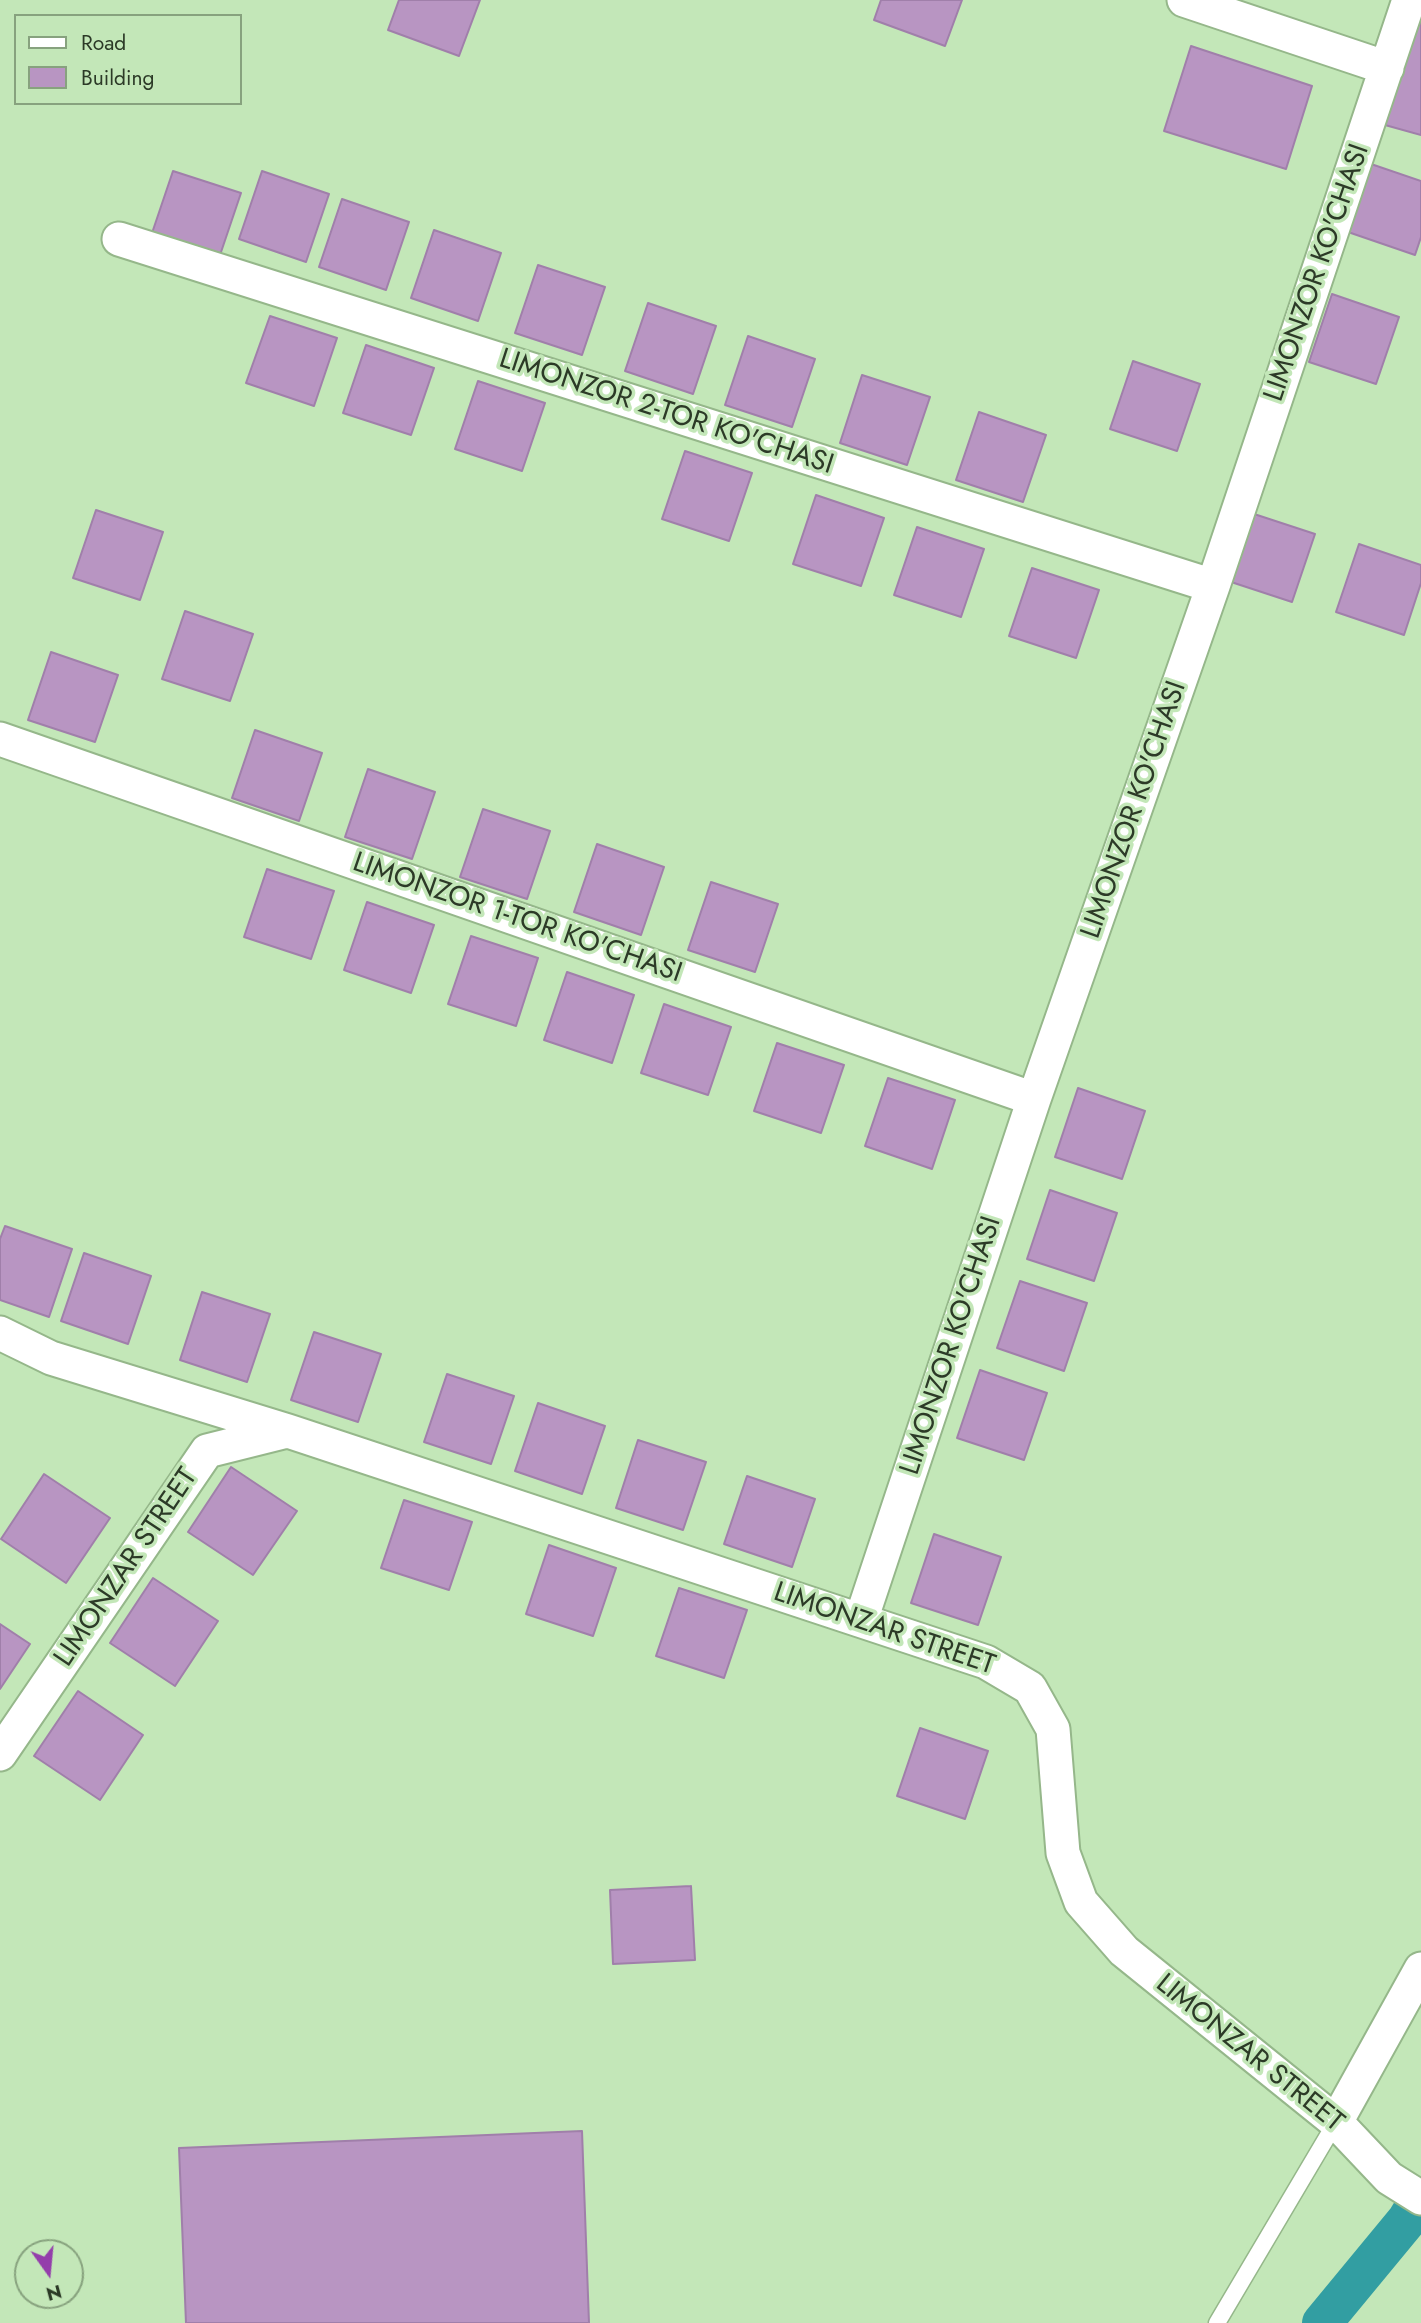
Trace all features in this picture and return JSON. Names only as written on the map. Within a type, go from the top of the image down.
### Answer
[{"type":"street","points":[[1184,0],[1387,68]]},
{"type":"street","name":"LIMONZOR KO'CHASI","points":[[861,1620],[1034,1099],[1213,586],[1409,0]]},
{"type":"street","name":"LIMONZOR 2-TOR KO'CHASI","points":[[118,239],[1213,586]]},
{"type":"street","name":"LIMONZOR 1-TOR KO'CHASI","points":[[0,739],[1034,1099]]},
{"type":"street","name":"LIMONZAR STREET","points":[[0,1333],[51,1359],[288,1431],[986,1662],[1030,1688],[1053,1729],[1063,1853],[1081,1902],[1124,1951],[1336,2122],[1389,2178],[1421,2198]]},
{"type":"street","name":"LIMONZAR STREET","points":[[0,1754],[207,1451],[288,1431]]},
{"type":"street","points":[[1336,2122],[1421,1969]]},
{"type":"lane","points":[[1217,2323],[1336,2122]]},
{"type":"building","points":[[399,0],[480,0],[459,56],[388,30]]},
{"type":"building","points":[[881,0],[962,0],[945,46],[874,20]]},
{"type":"building","points":[[1421,13],[1421,135],[1385,125]]},
{"type":"building","points":[[1191,46],[1312,86],[1286,169],[1164,131]]},
{"type":"building","points":[[1371,164],[1421,181],[1421,237],[1415,255],[1348,232]]},
{"type":"building","points":[[173,171],[241,193],[218,261],[150,239]]},
{"type":"building","points":[[262,171],[329,194],[306,262],[239,239]]},
{"type":"building","points":[[342,199],[409,222],[386,290],[319,267]]},
{"type":"building","points":[[434,230],[501,253],[478,321],[411,298]]},
{"type":"building","points":[[538,265],[605,287],[582,355],[515,333]]},
{"type":"building","points":[[1332,294],[1399,317],[1376,384],[1309,362]]},
{"type":"building","points":[[648,303],[716,326],[693,394],[625,371]]},
{"type":"building","points":[[270,316],[337,338],[314,406],[246,383]]},
{"type":"building","points":[[748,336],[815,359],[792,427],[725,405]]},
{"type":"building","points":[[366,345],[434,368],[411,435],[343,413]]},
{"type":"building","points":[[1133,361],[1200,384],[1177,451],[1110,429]]},
{"type":"building","points":[[862,375],[930,397],[907,465],[840,443]]},
{"type":"building","points":[[478,381],[545,403],[522,471],[455,449]]},
{"type":"building","points":[[979,412],[1046,435],[1023,502],[956,480]]},
{"type":"building","points":[[685,451],[752,473],[729,541],[662,519]]},
{"type":"building","points":[[816,495],[884,518],[861,586],[793,564]]},
{"type":"building","points":[[96,510],[163,532],[140,600],[73,578]]},
{"type":"building","points":[[1248,512],[1315,534],[1292,602],[1225,580]]},
{"type":"building","points":[[917,527],[984,549],[961,617],[894,595]]},
{"type":"building","points":[[1359,544],[1421,565],[1421,583],[1404,635],[1336,612]]},
{"type":"building","points":[[1032,568],[1099,590],[1076,658],[1009,636]]},
{"type":"building","points":[[185,611],[253,634],[230,701],[162,679]]},
{"type":"building","points":[[51,652],[118,675],[95,742],[28,720]]},
{"type":"building","points":[[255,730],[322,753],[299,821],[232,798]]},
{"type":"building","points":[[368,769],[435,792],[412,859],[345,837]]},
{"type":"building","points":[[483,809],[550,831],[527,899],[460,877]]},
{"type":"building","points":[[597,844],[664,867],[641,935],[574,912]]},
{"type":"building","points":[[267,869],[334,891],[311,959],[244,937]]},
{"type":"building","points":[[711,882],[778,904],[755,972],[688,950]]},
{"type":"building","points":[[367,902],[434,925],[411,993],[344,970]]},
{"type":"building","points":[[471,936],[538,958],[516,1026],[448,1004]]},
{"type":"building","points":[[567,972],[634,995],[612,1063],[544,1040]]},
{"type":"building","points":[[664,1004],[731,1027],[708,1095],[641,1073]]},
{"type":"building","points":[[777,1043],[844,1065],[821,1133],[754,1111]]},
{"type":"building","points":[[888,1078],[955,1100],[932,1169],[865,1146]]},
{"type":"building","points":[[1078,1088],[1145,1111],[1122,1179],[1055,1157]]},
{"type":"building","points":[[1050,1190],[1117,1213],[1094,1281],[1027,1259]]},
{"type":"building","points":[[5,1226],[72,1249],[49,1317],[0,1300],[0,1239]]},
{"type":"building","points":[[84,1253],[151,1276],[128,1344],[61,1321]]},
{"type":"building","points":[[1020,1281],[1087,1303],[1064,1371],[997,1348]]},
{"type":"building","points":[[202,1292],[270,1314],[247,1382],[180,1360]]},
{"type":"building","points":[[314,1332],[381,1354],[358,1422],[291,1400]]},
{"type":"building","points":[[980,1370],[1047,1393],[1024,1460],[957,1438]]},
{"type":"building","points":[[447,1374],[514,1396],[491,1464],[424,1442]]},
{"type":"building","points":[[538,1403],[605,1426],[582,1494],[515,1471]]},
{"type":"building","points":[[638,1440],[706,1462],[683,1530],[616,1508]]},
{"type":"building","points":[[231,1467],[297,1511],[253,1575],[188,1532]]},
{"type":"building","points":[[44,1474],[110,1518],[66,1583],[1,1539]]},
{"type":"building","points":[[747,1476],[815,1499],[792,1567],[724,1544]]},
{"type":"building","points":[[404,1500],[472,1522],[449,1590],[381,1568]]},
{"type":"building","points":[[934,1534],[1001,1557],[978,1625],[911,1603]]},
{"type":"building","points":[[549,1545],[616,1568],[593,1636],[526,1614]]},
{"type":"building","points":[[153,1578],[218,1621],[175,1686],[110,1643]]},
{"type":"building","points":[[679,1588],[747,1610],[724,1678],[656,1656]]},
{"type":"building","points":[[0,1624],[30,1644],[0,1689]]},
{"type":"building","points":[[78,1691],[143,1735],[100,1800],[34,1756]]},
{"type":"building","points":[[920,1728],[988,1751],[965,1819],[897,1796]]},
{"type":"building","points":[[691,1886],[695,1960],[613,1964],[610,1890]]},
{"type":"building","points":[[582,2131],[589,2323],[186,2323],[179,2148]]},
{"type":"waterway","points":[[1322,2323],[1407,2220],[1421,2197]]}]
